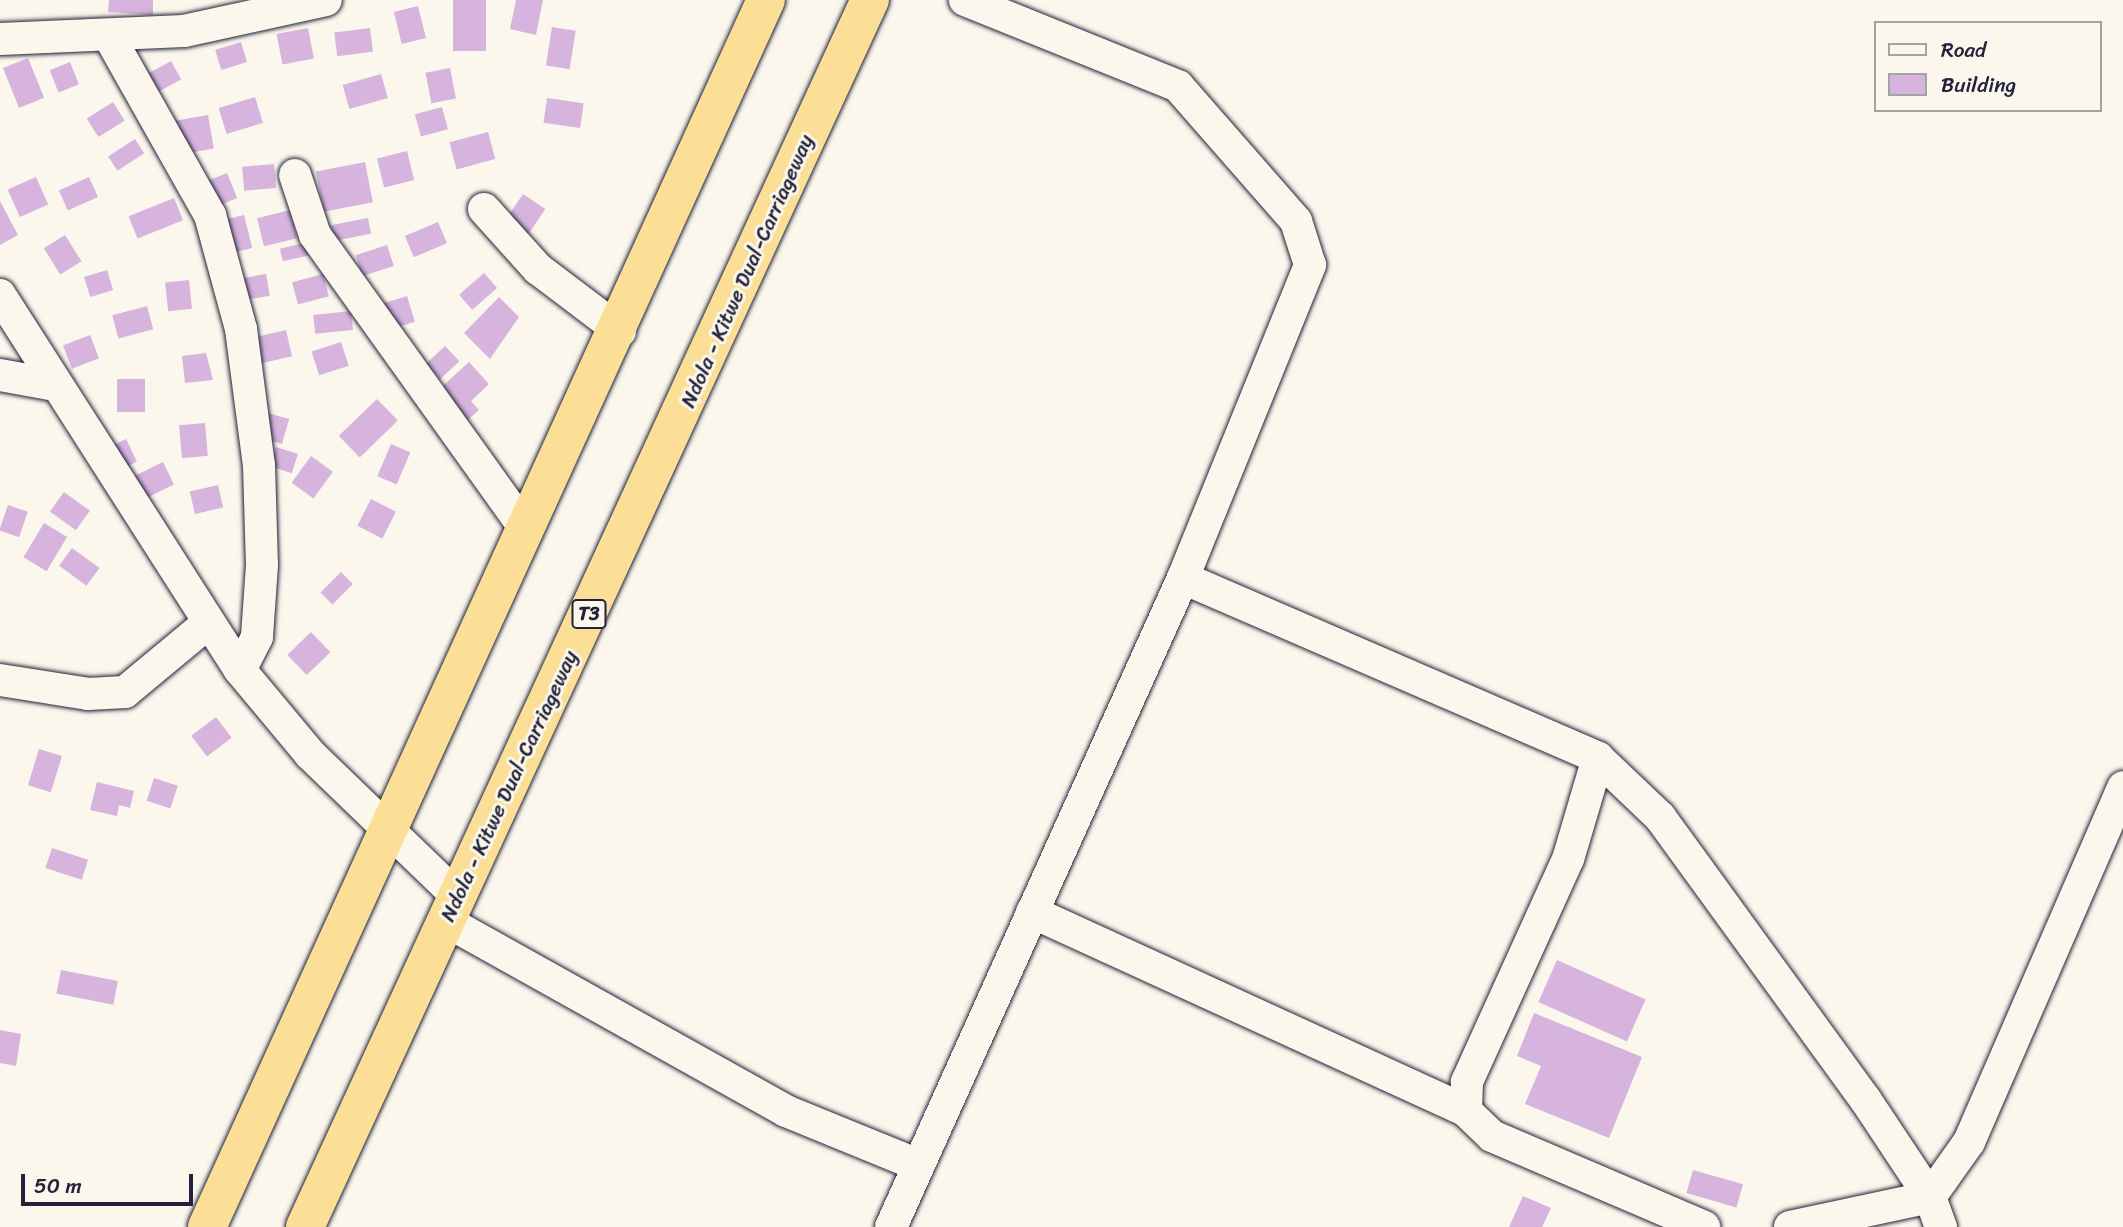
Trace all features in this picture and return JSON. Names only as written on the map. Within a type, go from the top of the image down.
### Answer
[{"type":"highway","points":[[207,1227],[523,526],[620,331],[766,0]]},
{"type":"highway","name":"Ndola - Kitwe Dual-Carriageway","points":[[305,1227],[870,0]]},
{"type":"street","points":[[0,39],[184,31],[326,0]]},
{"type":"street","points":[[891,1227],[1183,578],[1310,265],[1296,222],[1178,86],[965,0]]},
{"type":"street","points":[[108,36],[209,215],[241,329],[257,453],[262,565],[257,637],[240,670]]},
{"type":"street","points":[[295,175],[315,235],[523,526]]},
{"type":"street","points":[[484,209],[538,269],[620,331]]},
{"type":"street","points":[[0,295],[55,385],[240,670],[385,830],[452,909],[786,1111],[918,1165]]},
{"type":"street","points":[[0,375],[55,385]]},
{"type":"street","points":[[1183,578],[1598,758],[1660,817],[1930,1197],[1941,1227]]},
{"type":"street","points":[[0,680],[88,694],[125,692],[208,623]]},
{"type":"street","points":[[1466,1111],[1467,1082],[1568,859],[1598,758]]},
{"type":"street","points":[[1790,1227],[1930,1197],[1969,1142],[2123,787]]},
{"type":"street","points":[[1032,912],[1466,1111],[1492,1136],[1687,1224]]},
{"type":"building","points":[[109,0],[153,0],[153,15],[108,12]]},
{"type":"building","points":[[453,0],[486,0],[486,51],[453,51]]},
{"type":"building","points":[[516,0],[543,0],[536,35],[510,29]]},
{"type":"building","points":[[418,6],[426,38],[402,44],[394,12]]},
{"type":"building","points":[[552,27],[576,31],[570,69],[546,66]]},
{"type":"building","points":[[308,28],[314,58],[283,65],[277,34]]},
{"type":"building","points":[[370,28],[373,52],[337,56],[334,32]]},
{"type":"building","points":[[241,42],[247,62],[221,70],[215,50]]},
{"type":"building","points":[[28,58],[44,98],[19,108],[3,68]]},
{"type":"building","points":[[171,61],[181,79],[150,97],[140,78]]},
{"type":"building","points":[[70,62],[79,84],[59,92],[50,70]]},
{"type":"building","points":[[450,68],[456,98],[431,103],[425,73]]},
{"type":"building","points":[[381,74],[388,98],[349,109],[343,85]]},
{"type":"building","points":[[255,97],[263,123],[227,134],[219,108]]},
{"type":"building","points":[[547,98],[584,103],[580,128],[544,123]]},
{"type":"building","points":[[113,102],[125,121],[98,137],[87,118]]},
{"type":"building","points":[[442,107],[448,129],[421,136],[415,114]]},
{"type":"building","points":[[208,115],[214,148],[179,155],[174,121]]},
{"type":"building","points":[[488,132],[495,159],[457,169],[449,142]]},
{"type":"building","points":[[135,139],[144,153],[117,171],[108,156]]},
{"type":"building","points":[[407,151],[414,180],[384,188],[377,158]]},
{"type":"building","points":[[365,162],[373,202],[324,212],[316,172]]},
{"type":"building","points":[[274,164],[276,188],[244,191],[242,167]]},
{"type":"building","points":[[227,173],[237,198],[211,209],[201,183]]},
{"type":"building","points":[[36,177],[48,204],[20,217],[8,190]]},
{"type":"building","points":[[89,177],[98,197],[68,211],[59,190]]},
{"type":"building","points":[[523,194],[545,209],[526,238],[503,223]]},
{"type":"building","points":[[174,198],[183,220],[138,239],[129,216]]},
{"type":"building","points":[[0,201],[18,235],[0,245]]},
{"type":"building","points":[[290,210],[297,238],[264,246],[257,218]]},
{"type":"building","points":[[244,215],[252,248],[226,255],[218,222]]},
{"type":"building","points":[[368,218],[371,234],[334,241],[331,225]]},
{"type":"building","points":[[438,222],[447,243],[414,257],[405,236]]},
{"type":"building","points":[[65,235],[81,261],[60,275],[44,248]]},
{"type":"building","points":[[313,241],[316,254],[283,261],[280,249]]},
{"type":"building","points":[[387,245],[394,266],[362,276],[356,255]]},
{"type":"building","points":[[107,270],[113,290],[90,297],[84,277]]},
{"type":"building","points":[[484,273],[497,288],[472,310],[459,295]]},
{"type":"building","points":[[266,274],[270,296],[239,301],[235,279]]},
{"type":"building","points":[[323,274],[329,296],[298,304],[292,282]]},
{"type":"building","points":[[189,280],[192,309],[168,311],[165,283]]},
{"type":"building","points":[[407,296],[415,322],[388,330],[380,304]]},
{"type":"building","points":[[499,297],[519,317],[490,359],[464,333]]},
{"type":"building","points":[[147,306],[153,329],[118,338],[112,315]]},
{"type":"building","points":[[351,311],[353,330],[315,334],[313,315]]},
{"type":"building","points":[[286,330],[292,356],[253,365],[247,339]]},
{"type":"building","points":[[90,335],[99,358],[72,369],[63,345]]},
{"type":"building","points":[[341,342],[349,366],[319,375],[312,352]]},
{"type":"building","points":[[445,346],[459,361],[440,379],[426,364]]},
{"type":"building","points":[[206,353],[213,380],[185,383],[182,356]]},
{"type":"building","points":[[469,362],[489,384],[471,401],[479,410],[463,424],[435,393]]},
{"type":"building","points":[[117,379],[145,379],[145,412],[117,412]]},
{"type":"building","points":[[377,399],[398,421],[360,457],[339,436]]},
{"type":"building","points":[[268,413],[289,419],[282,444],[261,438]]},
{"type":"building","points":[[205,423],[208,456],[182,458],[179,425]]},
{"type":"building","points":[[126,439],[137,461],[114,472],[104,450]]},
{"type":"building","points":[[391,444],[410,452],[397,484],[377,476]]},
{"type":"building","points":[[276,447],[298,454],[292,473],[270,466]]},
{"type":"building","points":[[311,456],[333,472],[313,499],[292,483]]},
{"type":"building","points":[[163,462],[174,484],[140,501],[129,479]]},
{"type":"building","points":[[218,485],[223,507],[195,514],[190,492]]},
{"type":"building","points":[[64,492],[90,511],[76,530],[50,511]]},
{"type":"building","points":[[371,499],[396,512],[382,538],[357,526]]},
{"type":"building","points":[[8,505],[28,512],[19,537],[0,531]]},
{"type":"building","points":[[44,523],[67,537],[47,571],[23,557]]},
{"type":"building","points":[[72,548],[100,568],[87,586],[59,566]]},
{"type":"building","points":[[341,572],[353,584],[333,605],[320,593]]},
{"type":"building","points":[[311,632],[330,652],[307,675],[287,655]]},
{"type":"building","points":[[216,717],[232,738],[207,756],[191,736]]},
{"type":"building","points":[[39,749],[62,756],[51,792],[28,785]]},
{"type":"building","points":[[154,778],[178,786],[170,809],[147,801]]},
{"type":"building","points":[[97,782],[134,791],[130,808],[119,805],[117,816],[90,810]]},
{"type":"building","points":[[52,848],[88,860],[82,880],[46,868]]},
{"type":"building","points":[[1557,960],[1646,999],[1627,1041],[1538,1002]]},
{"type":"building","points":[[61,970],[118,981],[113,1005],[56,994]]},
{"type":"building","points":[[1534,1013],[1642,1057],[1609,1138],[1525,1104],[1541,1066],[1517,1056]]},
{"type":"building","points":[[0,1030],[21,1034],[16,1066],[0,1063]]},
{"type":"building","points":[[1693,1170],[1743,1184],[1736,1207],[1686,1193]]},
{"type":"building","points":[[1523,1196],[1551,1208],[1542,1227],[1509,1227]]}]
